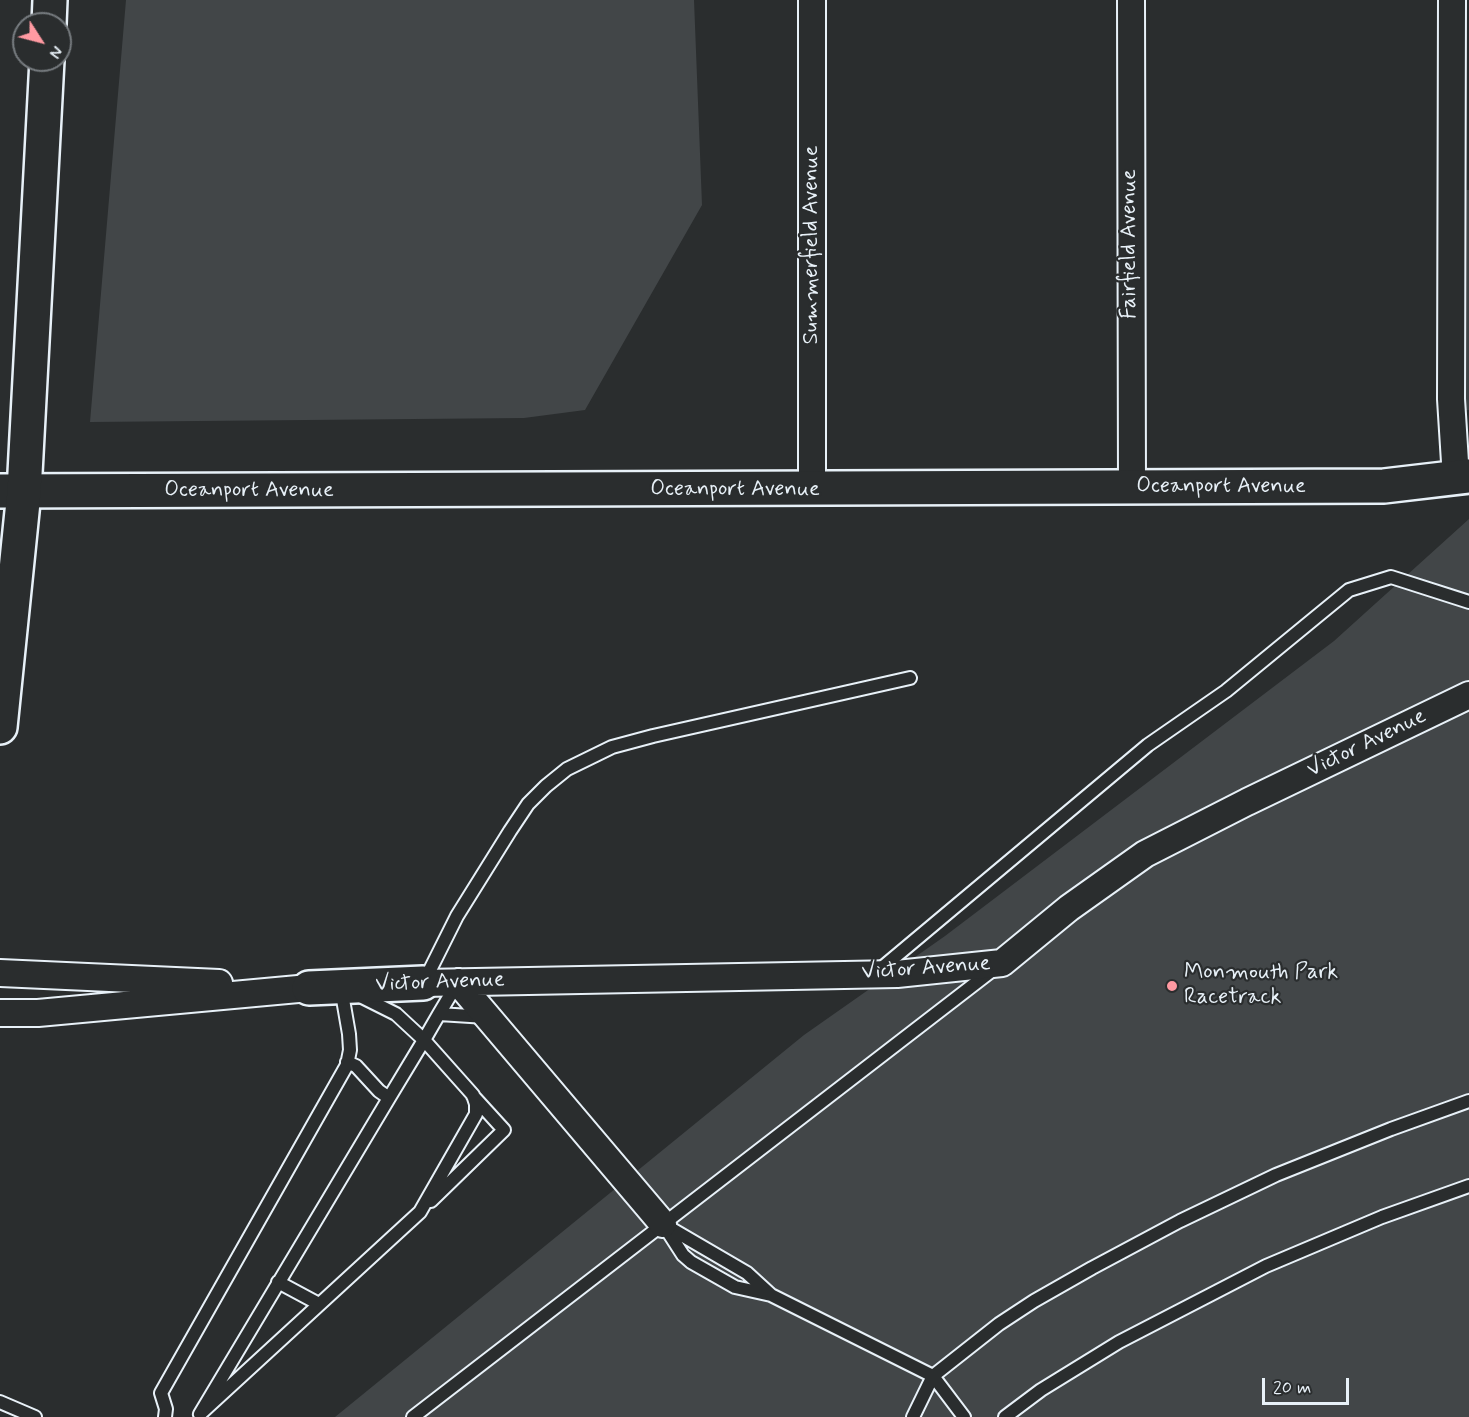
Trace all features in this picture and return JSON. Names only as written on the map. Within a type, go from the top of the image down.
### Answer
[{"type":"main road","points":[[0,726],[12,492],[46,72]]},
{"type":"main road","name":"Oceanport Avenue","points":[[12,492],[1384,486],[1463,477]]},
{"type":"main road","name":"Victor Avenue","points":[[325,987],[423,983]]},
{"type":"street","name":"Summerfield Avenue","points":[[812,0],[812,490]]},
{"type":"street","name":"Fairfield Avenue","points":[[1131,0],[1132,488]]},
{"type":"street","points":[[1452,0],[1451,399],[1463,477]]},
{"type":"street","name":"Victor Avenue","points":[[423,983],[897,974],[1002,963],[1069,908],[1144,854],[1469,695]]},
{"type":"street","name":"Victor Avenue","points":[[0,973],[325,987]]},
{"type":"street","points":[[458,982],[663,1224]]},
{"type":"street","name":"Victor Avenue","points":[[0,1012],[38,1013],[325,987]]},
{"type":"lane","points":[[874,974],[1148,745],[1226,691],[1349,590],[1391,577],[1469,602]]},
{"type":"lane","points":[[423,983],[457,916],[528,804],[567,770],[612,747],[653,736],[910,678]]},
{"type":"lane","points":[[413,1417],[1002,963]]},
{"type":"lane","points":[[199,1415],[458,982]]},
{"type":"lane","points":[[199,1415],[420,1212],[504,1130],[424,1040],[396,1014],[325,987]]},
{"type":"lane","points":[[167,1416],[161,1393],[347,1062],[350,1050],[349,1034],[325,987]]},
{"type":"lane","points":[[439,1014],[487,1017]]},
{"type":"lane","points":[[347,1062],[356,1066],[379,1091],[389,1098]]},
{"type":"lane","points":[[420,1212],[472,1124],[476,1114],[476,1104],[472,1095]]},
{"type":"lane","points":[[913,1417],[933,1376],[999,1324],[1092,1268],[1180,1221],[1276,1175],[1469,1101]]},
{"type":"lane","points":[[1005,1417],[1041,1390],[1119,1342],[1266,1266],[1382,1217],[1469,1186]]},
{"type":"lane","points":[[663,1224],[683,1255],[735,1287],[753,1286],[933,1376],[964,1417]]},
{"type":"lane","points":[[663,1224],[747,1272],[753,1286]]},
{"type":"lane","points":[[278,1282],[319,1304]]},
{"type":"lane","points":[[0,1402],[35,1417]]},
{"type":"shaded area","points":[[126,0],[694,0],[702,205],[585,410],[524,418],[90,422]]},
{"type":"shaded area","points":[[1458,190],[1469,190],[1469,410],[1454,411]]},
{"type":"shaded area","name":"Monmouth Park Racetrack","points":[[1469,519],[1469,1417],[335,1417],[804,1035],[945,936],[1334,641]]},
{"type":"place","name":"Monmouth Park Racetrack","points":[[1172,986]]}]
